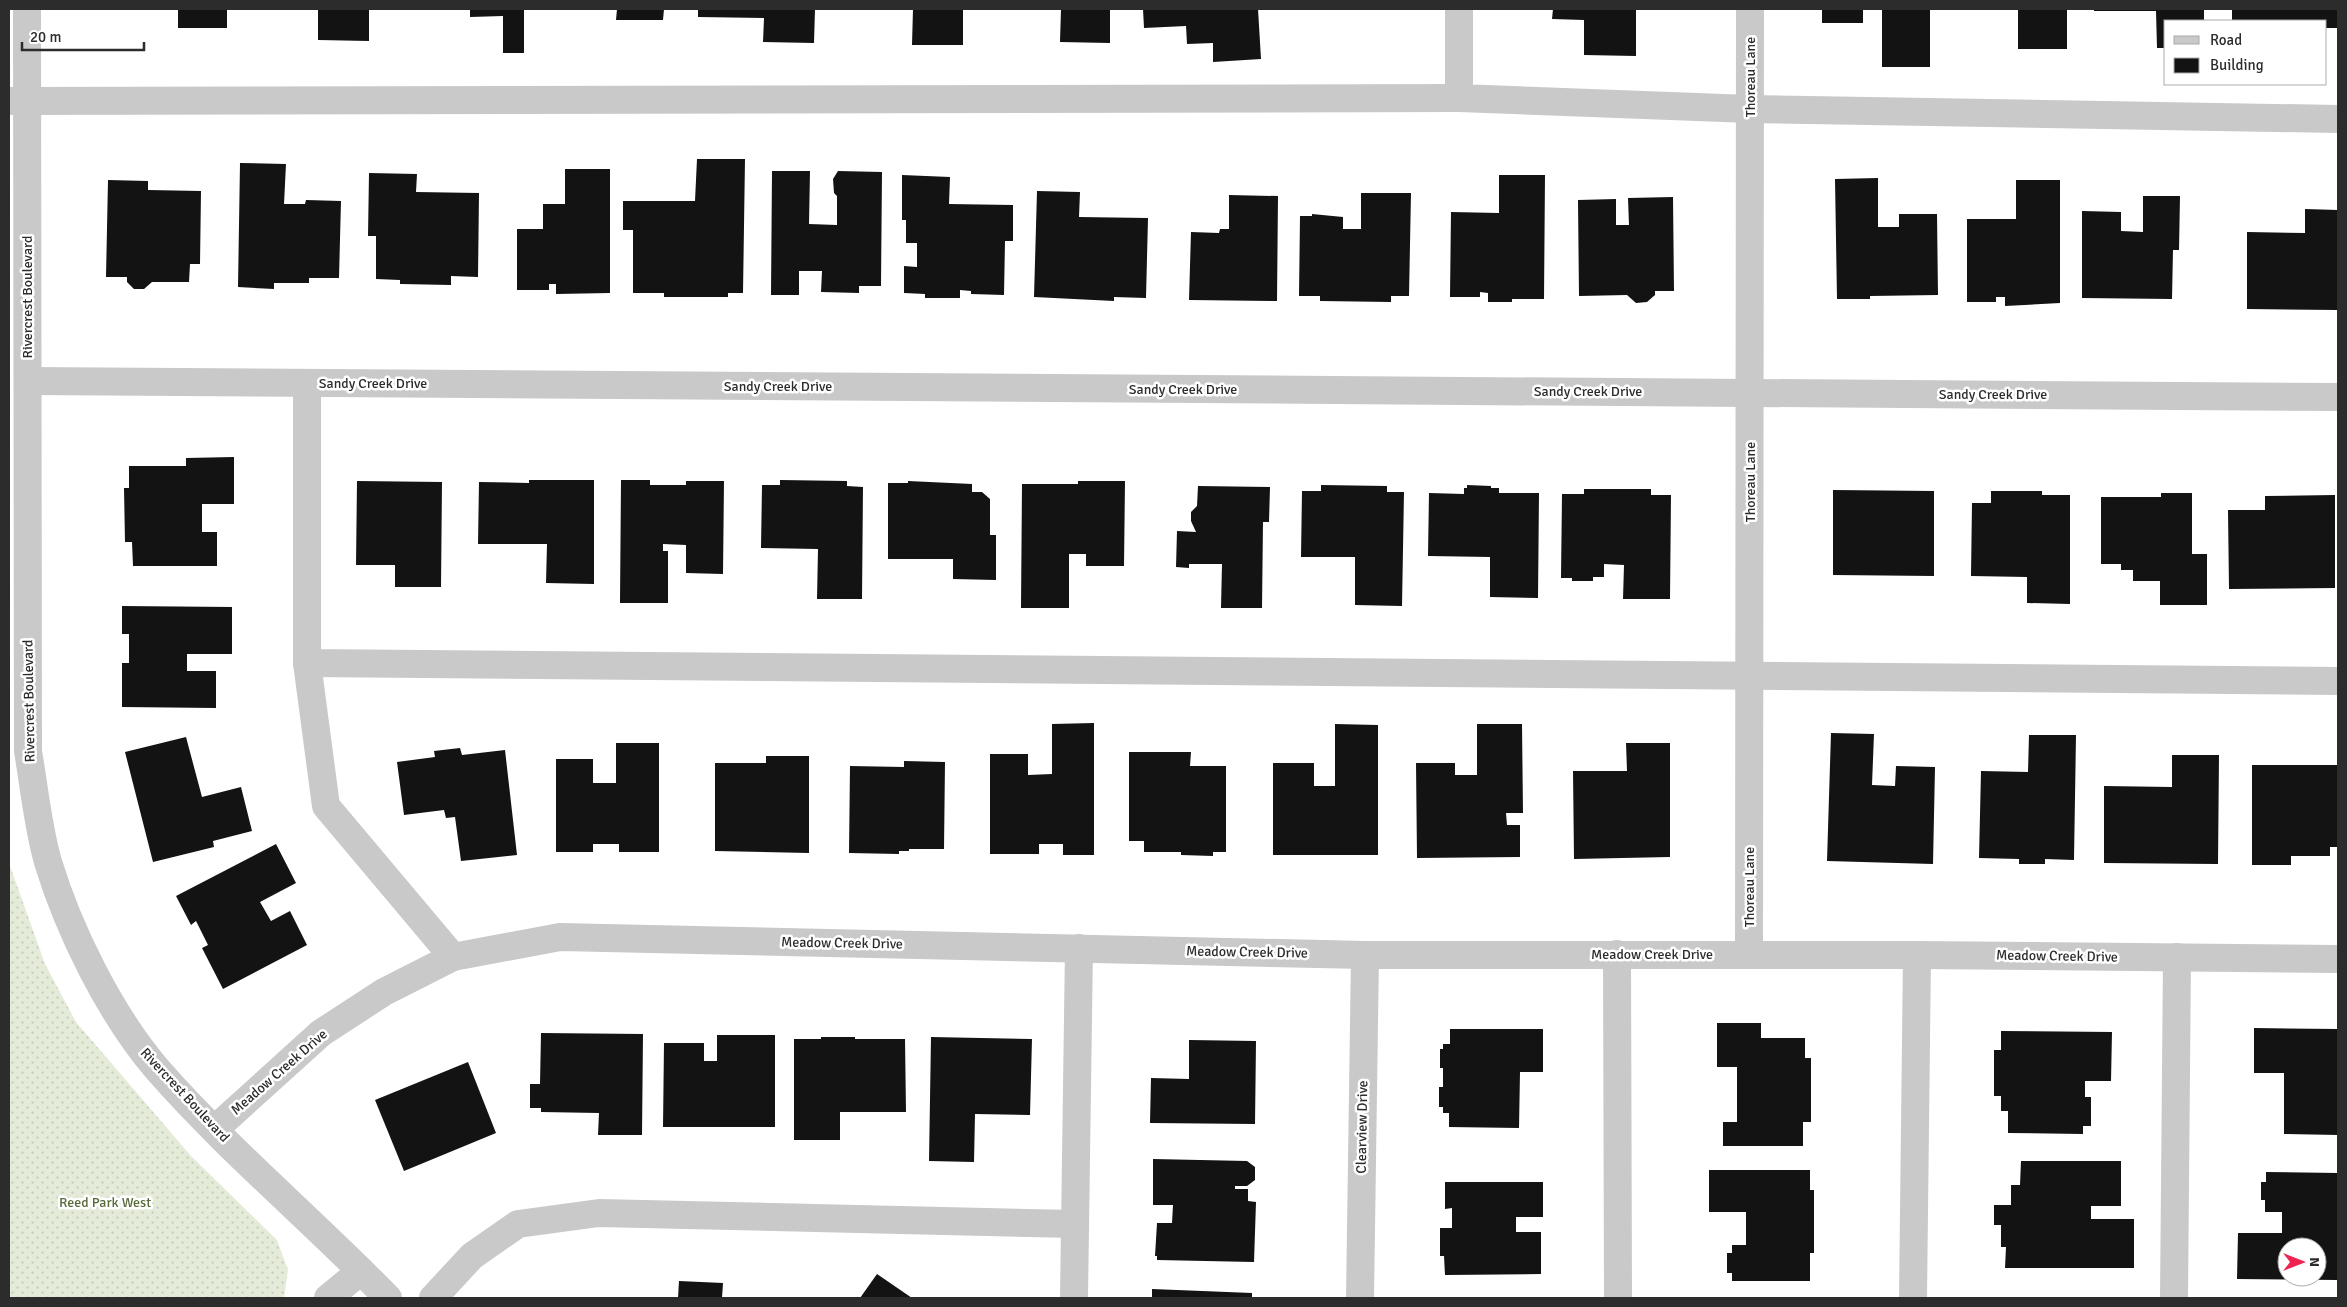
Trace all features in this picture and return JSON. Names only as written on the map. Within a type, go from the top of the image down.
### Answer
[{"type":"street","name":"Rivercrest Boulevard","points":[[27,9],[18,101],[28,381],[28,751],[48,862],[80,946],[125,1026],[157,1068],[215,1129],[388,1298]]},
{"type":"street","points":[[1459,9],[1459,98]]},
{"type":"street","name":"Thoreau Lane","points":[[1750,9],[1750,954]]},
{"type":"street","points":[[18,101],[1459,98],[1750,109],[2338,119]]},
{"type":"street","name":"Sandy Creek Drive","points":[[28,381],[2338,396]]},
{"type":"street","points":[[307,383],[307,663],[326,806],[453,957]]},
{"type":"street","points":[[307,663],[2338,681]]},
{"type":"street","name":"Meadow Creek Drive","points":[[215,1129],[321,1033],[384,992],[453,957],[560,937],[1365,955],[1750,954],[2338,959]]},
{"type":"street","points":[[1074,1298],[1079,948]]},
{"type":"street","points":[[1617,954],[1618,1298]]},
{"type":"street","name":"Clearview Drive","points":[[1360,1298],[1365,955]]},
{"type":"street","points":[[1914,1298],[1917,955]]},
{"type":"street","points":[[2174,1298],[2176,957]]},
{"type":"street","points":[[433,1298],[472,1256],[518,1224],[599,1213],[1074,1224]]},
{"type":"street","points":[[328,1298],[361,1271]]},
{"type":"green space","name":"Reed Park West","points":[[9,863],[45,964],[76,1022],[191,1156],[277,1240],[288,1270],[284,1298],[9,1298]]},
{"type":"building","points":[[178,9],[227,9],[227,28],[178,28]]},
{"type":"building","points":[[318,9],[369,9],[369,41],[318,40]]},
{"type":"building","points":[[470,9],[524,9],[524,53],[503,53],[503,16],[470,17]]},
{"type":"building","points":[[617,9],[664,9],[663,20],[616,20]]},
{"type":"building","points":[[698,9],[815,9],[814,43],[763,42],[764,18],[698,17]]},
{"type":"building","points":[[913,9],[963,9],[963,45],[912,45]]},
{"type":"building","points":[[1061,9],[1110,9],[1110,43],[1060,42]]},
{"type":"building","points":[[1143,9],[1258,9],[1261,59],[1213,62],[1213,43],[1187,44],[1186,26],[1144,28]]},
{"type":"building","points":[[1553,9],[1636,9],[1636,56],[1584,55],[1584,20],[1552,19]]},
{"type":"building","points":[[1822,9],[1863,9],[1863,23],[1822,23]]},
{"type":"building","points":[[1882,9],[1930,9],[1930,67],[1882,67]]},
{"type":"building","points":[[2018,9],[2067,9],[2067,49],[2018,49]]},
{"type":"building","points":[[2094,9],[2204,9],[2204,20],[2164,20],[2164,48],[2157,48],[2156,11],[2094,11]]},
{"type":"building","points":[[2232,9],[2338,9],[2338,28],[2327,28],[2327,20],[2232,20]]},
{"type":"building","points":[[697,159],[745,159],[743,293],[728,293],[728,297],[664,297],[664,293],[633,293],[633,230],[623,230],[623,201],[695,201]]},
{"type":"building","points":[[240,163],[286,164],[284,204],[305,204],[306,200],[341,201],[339,278],[309,278],[309,283],[274,283],[274,289],[238,287]]},
{"type":"building","points":[[565,169],[610,169],[610,293],[556,294],[556,284],[549,284],[549,290],[517,290],[517,229],[543,229],[543,204],[565,204]]},
{"type":"building","points":[[772,171],[810,171],[809,224],[837,225],[837,196],[834,193],[833,179],[838,171],[882,172],[881,286],[859,286],[859,293],[821,292],[822,271],[799,271],[799,295],[771,295]]},
{"type":"building","points":[[369,173],[417,174],[416,192],[479,193],[478,277],[451,276],[451,285],[400,284],[400,280],[376,279],[376,236],[368,236]]},
{"type":"building","points":[[902,175],[950,177],[949,204],[1013,205],[1013,241],[1005,241],[1004,295],[971,294],[971,291],[960,290],[960,298],[925,298],[925,294],[904,293],[904,266],[917,267],[917,243],[906,243],[906,220],[902,220]]},
{"type":"building","points":[[1499,175],[1545,175],[1544,299],[1512,299],[1512,302],[1488,302],[1488,293],[1480,292],[1480,297],[1450,297],[1451,212],[1499,213]]},
{"type":"building","points":[[1878,178],[1878,227],[1899,227],[1899,214],[1937,214],[1938,295],[1870,296],[1870,299],[1837,299],[1835,179]]},
{"type":"building","points":[[108,180],[148,181],[148,190],[201,191],[200,264],[190,264],[189,282],[152,282],[144,289],[134,289],[127,282],[127,277],[106,277]]},
{"type":"building","points":[[2016,180],[2060,180],[2060,303],[2005,306],[2005,297],[1996,297],[1996,302],[1967,302],[1967,219],[2016,219]]},
{"type":"building","points":[[1037,191],[1080,192],[1079,217],[1148,218],[1146,298],[1114,297],[1114,301],[1034,297]]},
{"type":"building","points":[[1361,193],[1411,193],[1409,296],[1391,296],[1391,302],[1320,301],[1320,296],[1299,296],[1300,216],[1312,216],[1312,214],[1343,217],[1343,229],[1361,229]]},
{"type":"building","points":[[1229,195],[1278,196],[1277,301],[1189,300],[1191,232],[1219,233],[1220,229],[1229,229]]},
{"type":"building","points":[[2143,196],[2180,196],[2179,250],[2173,250],[2172,299],[2082,298],[2082,211],[2121,212],[2121,231],[2143,232]]},
{"type":"building","points":[[1673,197],[1674,291],[1655,291],[1655,295],[1647,302],[1636,303],[1627,295],[1579,296],[1578,200],[1616,199],[1616,225],[1629,225],[1628,198]]},
{"type":"building","points":[[2305,209],[2338,210],[2338,310],[2247,309],[2247,232],[2305,233]]},
{"type":"building","points":[[234,457],[234,504],[202,504],[202,532],[217,532],[217,566],[133,566],[132,542],[125,542],[124,488],[129,488],[129,466],[186,466],[186,458]]},
{"type":"building","points":[[529,480],[594,480],[594,584],[546,583],[547,544],[478,544],[479,482],[529,483]]},
{"type":"building","points":[[621,480],[650,480],[650,485],[686,485],[686,481],[724,481],[723,574],[686,573],[686,545],[663,544],[663,551],[668,551],[668,603],[620,603]]},
{"type":"building","points":[[780,480],[847,481],[847,486],[863,487],[862,599],[817,599],[818,549],[761,548],[762,485],[780,485]]},
{"type":"building","points":[[357,481],[442,482],[441,587],[395,587],[395,565],[356,565]]},
{"type":"building","points":[[908,481],[972,484],[972,492],[982,492],[990,499],[990,535],[996,535],[996,580],[953,579],[953,559],[888,559],[888,483],[908,483]]},
{"type":"building","points":[[1078,481],[1125,481],[1124,566],[1086,566],[1086,554],[1069,554],[1069,608],[1021,608],[1022,484],[1078,484]]},
{"type":"building","points":[[1321,485],[1387,486],[1387,492],[1404,492],[1402,606],[1355,605],[1355,557],[1301,557],[1302,491],[1321,491]]},
{"type":"building","points":[[1467,485],[1499,488],[1499,493],[1539,493],[1538,598],[1490,597],[1490,557],[1428,556],[1429,493],[1464,494],[1464,488],[1467,488]]},
{"type":"building","points":[[1198,486],[1270,487],[1269,522],[1263,522],[1262,608],[1221,608],[1222,564],[1189,564],[1189,568],[1176,567],[1177,531],[1196,532],[1191,521],[1191,512],[1197,506]]},
{"type":"building","points":[[1584,489],[1651,489],[1651,495],[1671,495],[1670,599],[1623,599],[1624,565],[1604,564],[1604,577],[1593,577],[1593,581],[1572,581],[1572,578],[1561,578],[1562,494],[1584,494]]},
{"type":"building","points":[[1833,490],[1934,491],[1934,576],[1833,575]]},
{"type":"building","points":[[1991,491],[2042,491],[2042,495],[2070,495],[2070,604],[2027,603],[2027,577],[1971,576],[1972,503],[1991,503]]},
{"type":"building","points":[[2161,493],[2192,493],[2192,554],[2207,554],[2207,605],[2160,605],[2160,581],[2133,581],[2133,570],[2121,570],[2121,564],[2101,564],[2101,497],[2161,497]]},
{"type":"building","points":[[2335,495],[2335,588],[2229,589],[2228,510],[2265,510],[2265,496]]},
{"type":"building","points":[[122,606],[232,607],[232,654],[187,654],[187,671],[216,671],[216,708],[122,707],[122,663],[129,663],[129,634],[122,634]]},
{"type":"building","points":[[1094,723],[1094,855],[1063,855],[1063,844],[1039,844],[1039,854],[990,854],[990,754],[1028,754],[1028,775],[1052,774],[1052,724]]},
{"type":"building","points":[[1335,724],[1378,725],[1378,855],[1273,855],[1273,763],[1314,763],[1314,786],[1335,786]]},
{"type":"building","points":[[1477,724],[1522,724],[1523,813],[1506,813],[1507,825],[1520,825],[1520,857],[1417,858],[1416,763],[1455,763],[1455,775],[1477,775]]},
{"type":"building","points":[[1831,733],[1874,734],[1872,785],[1895,786],[1896,766],[1935,767],[1933,864],[1827,861]]},
{"type":"building","points":[[2029,735],[2076,735],[2074,860],[2045,859],[2045,864],[2019,864],[2019,859],[1979,858],[1981,771],[2028,772]]},
{"type":"building","points":[[186,737],[202,797],[241,787],[252,831],[213,841],[214,847],[153,862],[125,752]]},
{"type":"building","points":[[616,743],[659,743],[659,852],[619,852],[619,844],[593,844],[593,852],[556,852],[556,759],[593,759],[593,783],[616,783]]},
{"type":"building","points":[[1626,743],[1670,743],[1670,857],[1574,859],[1573,771],[1627,771]]},
{"type":"building","points":[[460,748],[462,755],[505,750],[517,855],[461,861],[455,817],[446,818],[444,810],[404,815],[397,762],[435,757],[434,751]]},
{"type":"building","points":[[1129,752],[1191,752],[1190,766],[1226,766],[1226,852],[1213,852],[1213,856],[1181,855],[1181,852],[1144,852],[1144,841],[1129,841]]},
{"type":"building","points":[[2172,755],[2219,755],[2218,864],[2104,863],[2104,786],[2172,787]]},
{"type":"building","points":[[766,756],[809,756],[809,853],[715,851],[715,763],[766,763]]},
{"type":"building","points":[[904,761],[945,762],[944,849],[909,849],[909,851],[899,851],[899,854],[849,853],[850,766],[904,767]]},
{"type":"building","points":[[2252,765],[2338,765],[2338,847],[2330,847],[2330,856],[2291,856],[2291,865],[2252,865]]},
{"type":"building","points":[[276,844],[296,883],[260,902],[271,921],[290,911],[307,945],[223,989],[202,948],[208,945],[196,921],[191,925],[176,896]]},
{"type":"building","points":[[1717,1023],[1761,1023],[1761,1038],[1805,1038],[1805,1058],[1811,1058],[1811,1122],[1803,1122],[1803,1146],[1723,1146],[1723,1122],[1737,1122],[1737,1067],[1717,1067]]},
{"type":"building","points":[[2254,1028],[2338,1029],[2338,1135],[2284,1134],[2284,1073],[2254,1073]]},
{"type":"building","points":[[1450,1029],[1543,1029],[1543,1072],[1520,1072],[1519,1128],[1449,1127],[1449,1113],[1443,1113],[1443,1107],[1439,1107],[1439,1087],[1443,1087],[1440,1049],[1443,1049],[1443,1044],[1450,1044]]},
{"type":"building","points":[[2001,1031],[2112,1032],[2111,1081],[2085,1081],[2085,1097],[2091,1097],[2091,1126],[2083,1126],[2083,1134],[2008,1133],[2008,1111],[2001,1111],[2001,1096],[1994,1096],[1994,1050],[2001,1050]]},
{"type":"building","points":[[541,1033],[643,1034],[642,1135],[598,1135],[599,1113],[541,1112],[541,1108],[530,1108],[530,1084],[540,1084]]},
{"type":"building","points":[[717,1035],[775,1035],[775,1127],[663,1127],[664,1043],[704,1043],[704,1061],[717,1061]]},
{"type":"building","points":[[821,1037],[905,1039],[906,1112],[840,1112],[840,1140],[794,1140],[794,1039],[821,1039]]},
{"type":"building","points":[[931,1037],[1032,1039],[1030,1115],[975,1114],[974,1162],[929,1161]]},
{"type":"building","points":[[1189,1040],[1256,1041],[1255,1124],[1150,1123],[1151,1078],[1189,1079]]},
{"type":"building","points":[[468,1062],[496,1133],[404,1171],[375,1100]]},
{"type":"building","points":[[1153,1159],[1247,1161],[1255,1167],[1255,1180],[1247,1186],[1235,1186],[1235,1189],[1248,1189],[1248,1201],[1256,1202],[1254,1262],[1157,1260],[1157,1256],[1155,1256],[1157,1223],[1172,1223],[1173,1205],[1153,1205]]},
{"type":"building","points":[[2021,1161],[2121,1161],[2121,1206],[2091,1206],[2091,1219],[2134,1219],[2134,1268],[2005,1268],[2006,1247],[2001,1247],[2001,1225],[1994,1225],[1994,1205],[2011,1205],[2011,1185],[2020,1185]]},
{"type":"building","points":[[1709,1170],[1810,1170],[1810,1190],[1814,1190],[1814,1253],[1810,1253],[1810,1281],[1732,1281],[1732,1273],[1727,1273],[1727,1253],[1732,1253],[1732,1245],[1746,1245],[1746,1212],[1709,1212]]},
{"type":"building","points":[[2266,1172],[2338,1173],[2338,1280],[2327,1280],[2327,1237],[2277,1237],[2277,1279],[2237,1279],[2238,1233],[2282,1233],[2282,1212],[2265,1212],[2265,1200],[2261,1200],[2261,1182],[2266,1182]]},
{"type":"building","points":[[1445,1182],[1543,1182],[1543,1217],[1516,1217],[1516,1232],[1541,1232],[1541,1274],[1445,1275],[1444,1256],[1440,1256],[1440,1228],[1452,1228],[1452,1208],[1445,1209]]},
{"type":"building","points":[[877,1274],[912,1298],[860,1298]]},
{"type":"building","points":[[679,1281],[723,1283],[722,1298],[678,1298]]},
{"type":"building","points":[[1152,1289],[1252,1293],[1252,1298],[1152,1298]]}]
